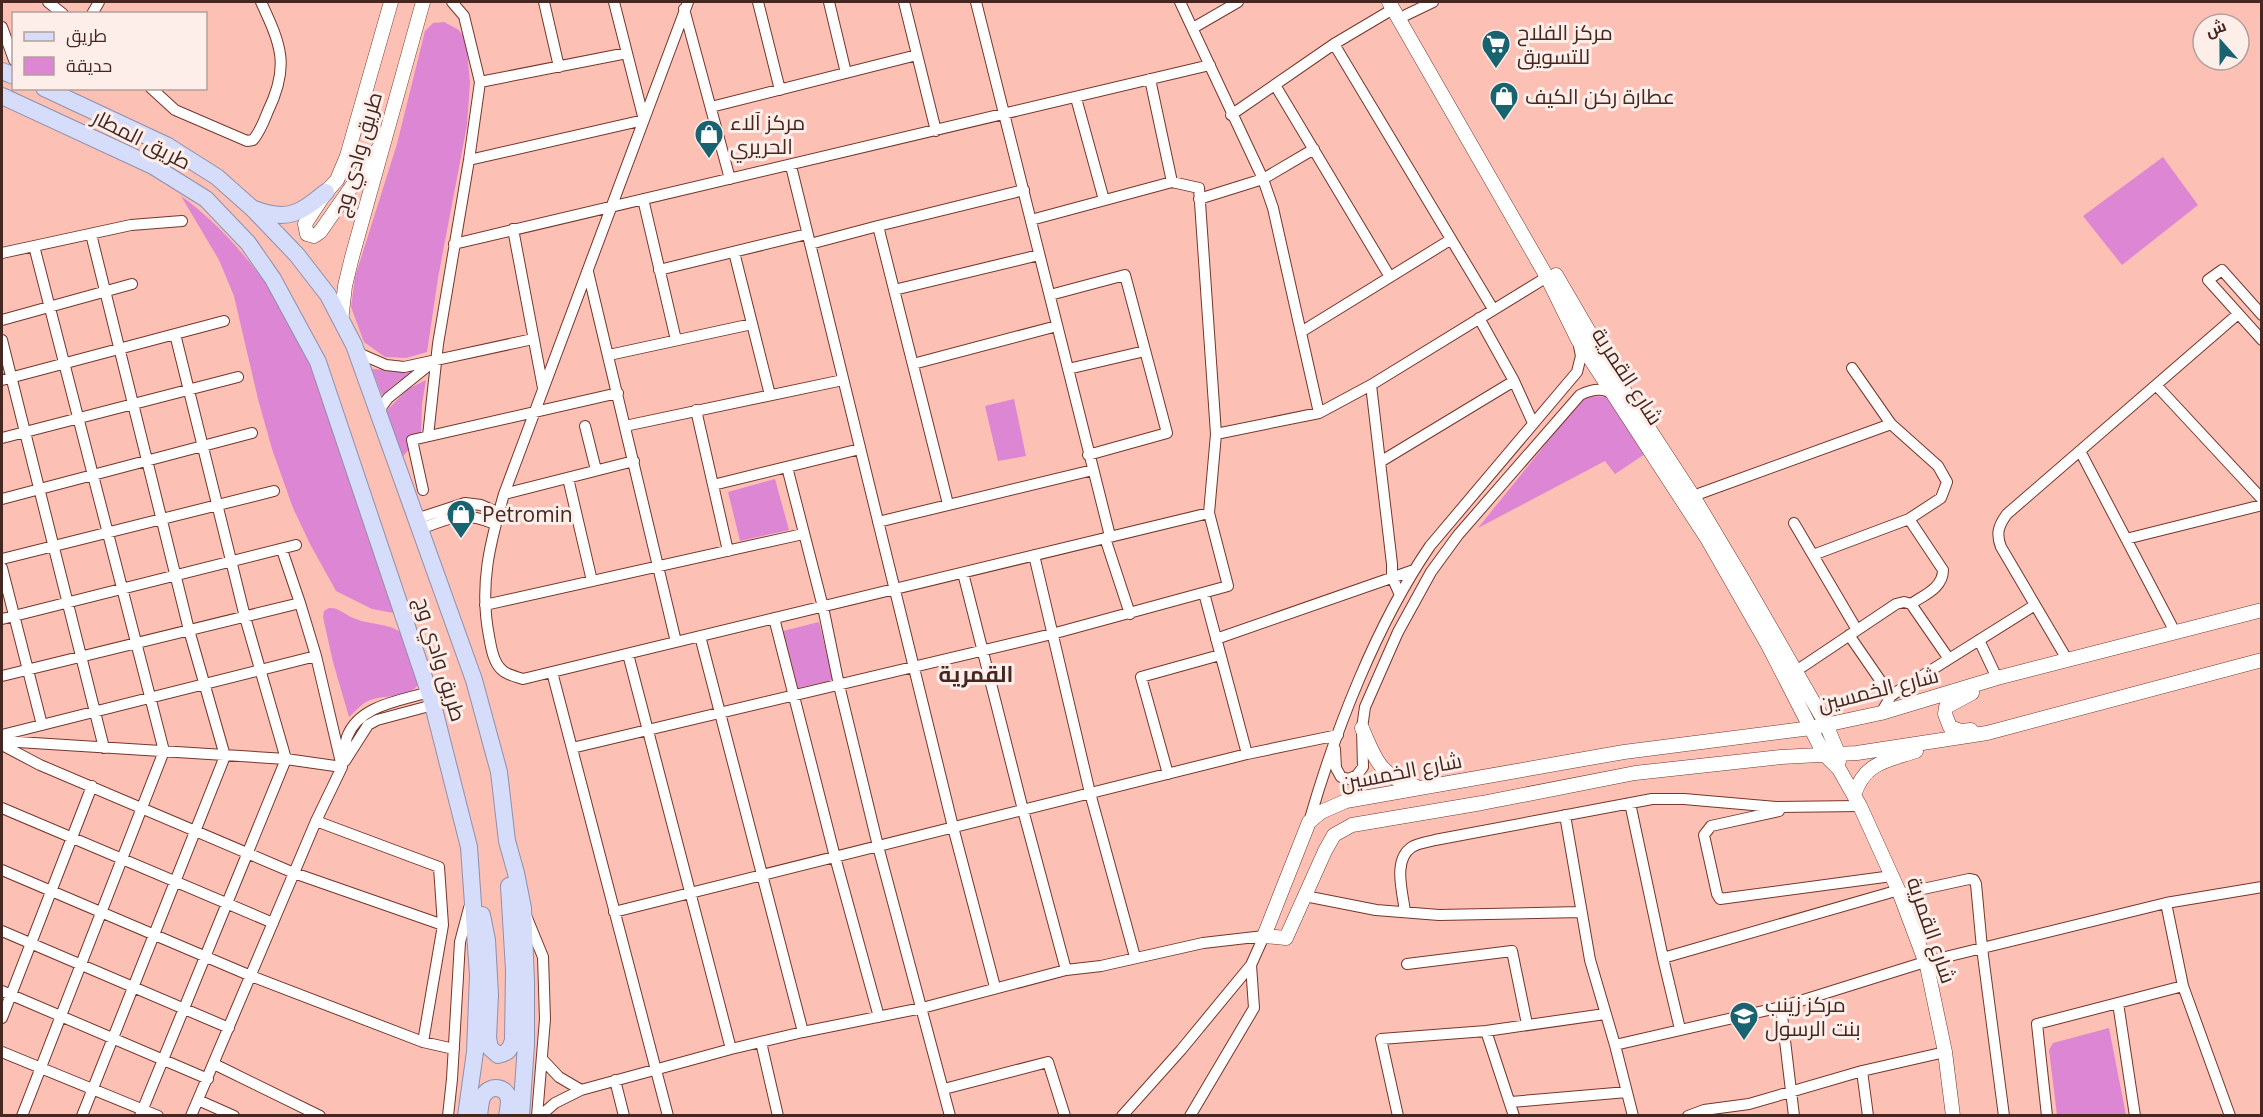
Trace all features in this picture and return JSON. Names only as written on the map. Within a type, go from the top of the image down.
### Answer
[{"type":"main road","name":"طريق المطار","points":[[48,90],[168,146],[217,177],[253,209]]},
{"type":"main road","name":"طريق المطار","points":[[2,96],[153,166],[206,199],[248,243]]},
{"type":"main road","points":[[253,209],[267,214],[290,214],[303,211],[326,192]]},
{"type":"main road","name":"طريق وادي وج","points":[[253,209],[297,255],[328,296],[356,351],[474,680],[499,772],[507,841],[523,908],[526,1034],[521,1116]]},
{"type":"main road","name":"طريق وادي وج","points":[[248,243],[273,279],[318,362],[431,698],[469,847],[478,975],[475,1052],[466,1116]]},
{"type":"main road","points":[[469,847],[487,940],[490,1048],[494,1053],[506,1053],[513,1040],[514,981],[507,841]]},
{"type":"main road","points":[[479,1116],[484,1094],[488,1089],[496,1088],[506,1093],[509,1101],[507,1116]]},
{"type":"street","points":[[48,2],[60,12]]},
{"type":"street","points":[[153,90],[175,110],[247,141],[253,140],[277,94],[283,68],[278,42],[261,2]]},
{"type":"street","name":"طريق وادي وج","points":[[385,139],[320,232],[311,235],[305,231],[305,224],[326,192],[337,180],[347,156],[391,2]]},
{"type":"street","name":"طريق وادي وج","points":[[341,321],[347,276],[423,2]]},
{"type":"street","points":[[428,436],[436,359],[480,82],[464,16],[452,2]]},
{"type":"street","points":[[544,2],[559,66]]},
{"type":"street","points":[[614,2],[644,120]]},
{"type":"street","points":[[758,2],[780,90]]},
{"type":"street","points":[[830,2],[846,73]]},
{"type":"street","points":[[904,2],[936,131]]},
{"type":"street","points":[[976,2],[1108,537],[1130,614]]},
{"type":"street","points":[[1180,2],[1263,179],[1273,208],[1319,413]]},
{"type":"street","points":[[1193,28],[1238,2]]},
{"type":"street","points":[[1231,114],[1334,44],[1397,7],[1433,2]]},
{"type":"street","points":[[685,4],[730,179]]},
{"type":"street","points":[[685,4],[504,494],[495,524],[486,567],[485,605],[492,654],[502,671],[523,679],[1209,513]]},
{"type":"street","points":[[1397,7],[1594,341],[1693,496],[1796,671],[1826,724],[1831,754]]},
{"type":"street","name":"شارع القمرية","points":[[1397,7],[1547,277],[1578,340],[1708,540],[1768,645],[1811,728],[1831,754],[1857,801],[1900,892],[1925,962],[1945,1052],[1953,1116]]},
{"type":"street","points":[[2,27],[12,54]]},
{"type":"street","points":[[1334,44],[1493,309]]},
{"type":"street","points":[[480,82],[627,53]]},
{"type":"street","points":[[711,107],[917,55]]},
{"type":"street","points":[[454,244],[1210,65]]},
{"type":"street","points":[[1150,79],[1172,182]]},
{"type":"street","points":[[1275,85],[1389,277]]},
{"type":"street","points":[[1076,98],[1104,200]]},
{"type":"street","points":[[469,160],[644,120]]},
{"type":"street","points":[[1199,199],[1263,179],[1314,149]]},
{"type":"street","points":[[791,166],[953,827],[996,987]]},
{"type":"street","points":[[572,748],[1053,634],[1228,586],[1209,513],[1216,434],[1199,188],[1172,182],[1031,220]]},
{"type":"street","points":[[659,270],[734,252],[878,226],[1024,190]]},
{"type":"street","points":[[643,199],[676,340]]},
{"type":"street","points":[[2,252],[131,225],[182,221]]},
{"type":"street","points":[[878,226],[948,504]]},
{"type":"street","points":[[513,229],[543,389]]},
{"type":"street","points":[[82,1116],[225,756],[189,630],[91,234]]},
{"type":"street","points":[[1301,332],[1450,240]]},
{"type":"street","points":[[22,1116],[164,752],[34,246]]},
{"type":"street","points":[[734,252],[770,394]]},
{"type":"street","points":[[894,290],[1040,255]]},
{"type":"street","points":[[2262,315],[2222,270],[2208,280],[2262,340]]},
{"type":"street","points":[[588,271],[676,642]]},
{"type":"street","points":[[1050,296],[1125,275],[1167,433],[1088,455]]},
{"type":"street","points":[[1216,434],[1319,413],[1371,385],[1547,277]]},
{"type":"street","points":[[2,320],[132,284]]},
{"type":"street","points":[[2068,661],[2001,547],[1998,539],[1998,525],[2007,514],[2238,314]]},
{"type":"street","points":[[1479,318],[1514,381],[1533,423]]},
{"type":"street","points":[[6,379],[224,321]]},
{"type":"street","points":[[609,355],[752,324]]},
{"type":"street","points":[[913,364],[1057,326]]},
{"type":"street","points":[[142,1112],[286,759],[245,616],[175,334]]},
{"type":"street","points":[[356,351],[386,365],[404,367],[533,339]]},
{"type":"street","points":[[2,340],[6,379],[25,432],[104,748]]},
{"type":"street","points":[[1126,1114],[1251,965],[1309,822],[1322,775],[1338,735],[1367,663],[1400,595],[1430,546],[1577,372],[1581,356],[1578,340]]},
{"type":"street","points":[[1068,369],[1145,351]]},
{"type":"street","points":[[377,413],[388,398],[436,359]]},
{"type":"street","points":[[1813,555],[1909,519],[1941,498],[1947,482],[1938,466],[1891,424],[1852,368]]},
{"type":"street","points":[[2,438],[238,377]]},
{"type":"street","points":[[625,426],[843,380]]},
{"type":"street","points":[[1380,462],[1514,381]]},
{"type":"street","points":[[1371,385],[1392,577],[1400,595]]},
{"type":"street","points":[[2156,385],[2262,500]]},
{"type":"street","points":[[1338,735],[1334,753],[1336,768],[1341,777],[1349,779],[1357,775],[1363,767],[1362,728],[1365,707],[1398,632],[1431,572],[1458,535],[1581,395],[1598,389],[1610,391],[1617,397]]},
{"type":"street","points":[[423,490],[412,440],[618,393]]},
{"type":"street","points":[[696,410],[728,551]]},
{"type":"street","points":[[1693,496],[1891,424]]},
{"type":"street","points":[[585,426],[596,470]]},
{"type":"street","points":[[2,499],[252,433]]},
{"type":"street","points":[[713,485],[860,449]]},
{"type":"street","points":[[2080,451],[2175,632]]},
{"type":"street","points":[[504,494],[634,461]]},
{"type":"street","points":[[787,467],[823,607],[839,685],[878,846],[950,1116]]},
{"type":"street","points":[[878,522],[1093,470]]},
{"type":"street","points":[[568,478],[592,581]]},
{"type":"street","points":[[2,559],[274,490]]},
{"type":"street","points":[[417,524],[465,503],[481,505],[499,513]]},
{"type":"street","points":[[2126,539],[2262,505]]},
{"type":"street","points":[[417,524],[462,515],[477,517],[495,524]]},
{"type":"street","points":[[1909,519],[1942,570],[1943,578],[1938,585],[1911,604]]},
{"type":"street","points":[[1794,523],[1853,633],[1891,696]]},
{"type":"street","points":[[485,605],[803,534]]},
{"type":"street","points":[[2,619],[296,545]]},
{"type":"street","points":[[282,550],[316,656],[342,767]]},
{"type":"street","points":[[1034,555],[1090,793],[1135,957]]},
{"type":"street","points":[[2,568],[42,725]]},
{"type":"street","points":[[1216,639],[1414,570]]},
{"type":"street","points":[[963,573],[1066,970]]},
{"type":"street","points":[[1204,592],[1247,754]]},
{"type":"street","points":[[1796,671],[1896,604],[1904,602],[1911,604],[1949,659]]},
{"type":"street","points":[[2,676],[300,603]]},
{"type":"street","points":[[1881,713],[1891,696],[2034,605]]},
{"type":"street","name":"شارع الخمسين","points":[[1309,822],[1327,809],[1346,801],[1624,752],[1811,728],[1881,713],[2003,677],[2262,610]]},
{"type":"street","points":[[774,618],[835,857],[879,1017]]},
{"type":"street","points":[[700,636],[803,1032]]},
{"type":"street","points":[[1979,640],[2003,677],[1946,707],[1945,714],[1950,727],[1961,732],[2023,723]]},
{"type":"street","points":[[628,654],[731,1049]]},
{"type":"street","points":[[1168,774],[1141,677],[1220,654]]},
{"type":"street","points":[[2,735],[316,656]]},
{"type":"street","name":"شارع الخمسين","points":[[1264,936],[1286,938],[1334,835],[1352,825],[1482,803],[1635,773],[1780,757],[1857,753],[1955,738],[2023,723],[2262,660]]},
{"type":"street","points":[[552,672],[668,1116]]},
{"type":"street","points":[[191,1116],[316,821],[342,767],[346,739],[358,719],[369,711],[431,698]]},
{"type":"street","points":[[1362,728],[1377,761],[1386,773],[1400,782],[1420,787]]},
{"type":"street","points":[[614,912],[1247,754],[1338,735]]},
{"type":"street","points":[[1405,912],[1400,864],[1404,855],[1412,847],[1435,840],[1652,799],[1684,799],[1776,807],[1857,801],[1858,782],[1866,771],[1878,763],[1955,738]]},
{"type":"street","points":[[2,743],[286,759],[342,767]]},
{"type":"street","points":[[2,743],[40,765],[294,873],[443,924]]},
{"type":"street","points":[[2,1018],[6,993],[31,943],[92,786]]},
{"type":"street","points":[[1630,803],[1680,1029]]},
{"type":"street","points":[[1796,807],[1711,826],[1706,830],[1704,835],[1720,899],[1892,876]]},
{"type":"street","points":[[2,808],[273,923]]},
{"type":"street","points":[[1565,815],[1590,960],[1616,1045],[1633,1116]]},
{"type":"street","points":[[316,821],[439,867],[443,924],[423,1042]]},
{"type":"street","points":[[2,870],[251,976],[423,1042],[454,1049]]},
{"type":"street","points":[[1663,958],[1900,892],[1974,880],[2004,1116]]},
{"type":"street","points":[[1616,1045],[1781,1007],[1925,962],[1982,948],[2166,903],[2262,887]]},
{"type":"street","points":[[1305,897],[1376,910],[1439,915],[1581,912]]},
{"type":"street","points":[[448,1116],[460,942],[472,899]]},
{"type":"street","points":[[2166,903],[2183,986],[2230,1116]]},
{"type":"street","points":[[523,908],[543,957],[545,1019],[539,1116]]},
{"type":"street","points":[[2,931],[229,1028]]},
{"type":"street","points":[[539,1116],[555,1103],[581,1090],[731,1049],[922,1008],[1066,970],[1101,966],[1203,942],[1264,936]]},
{"type":"street","points":[[1407,964],[1512,951],[1527,1024]]},
{"type":"street","points":[[1191,1116],[1254,1008],[1251,965]]},
{"type":"street","points":[[2047,1116],[2037,1024],[2183,986]]},
{"type":"street","points":[[6,993],[208,1079]]},
{"type":"street","points":[[2118,1003],[2135,1116]]},
{"type":"street","points":[[1781,1007],[1794,1116]]},
{"type":"street","points":[[1398,1116],[1381,1039],[1486,1031],[1605,1014]]},
{"type":"street","points":[[1486,1031],[1514,1116]]},
{"type":"street","points":[[761,1042],[778,1116]]},
{"type":"street","points":[[2,1052],[142,1112],[158,1116]]},
{"type":"street","points":[[1688,1116],[1749,1104],[1862,1071],[1945,1052]]},
{"type":"street","points":[[543,1060],[559,1077],[581,1090]]},
{"type":"street","points":[[944,1089],[1048,1062],[1065,1116]]},
{"type":"street","points":[[214,1064],[320,1116]]},
{"type":"street","points":[[1862,1071],[1868,1116]]},
{"type":"street","points":[[615,1080],[624,1116]]},
{"type":"street","points":[[1511,1102],[1627,1092]]},
{"type":"street","points":[[198,1100],[234,1116]]},
{"type":"green space","points":[[444,22],[459,30],[466,40],[470,83],[467,125],[438,278],[427,352],[406,358],[385,357],[364,342],[351,307],[355,277],[397,144],[425,31],[433,23]]},
{"type":"green space","points":[[2163,157],[2198,205],[2122,265],[2083,216]]},
{"type":"green space","points":[[181,196],[218,228],[253,267],[270,289],[297,333],[320,384],[394,613],[372,609],[336,591],[310,544],[293,508],[272,449],[234,296],[219,260]]},
{"type":"green space","points":[[372,369],[420,371],[399,381],[382,395]]},
{"type":"green space","points":[[426,380],[421,434],[401,459],[385,412],[408,389]]},
{"type":"green space","points":[[1592,396],[1606,397],[1620,410],[1645,454],[1615,474],[1605,461],[1478,528],[1582,399]]},
{"type":"green space","points":[[1014,399],[1026,456],[998,461],[985,406]]},
{"type":"green space","points":[[775,479],[789,530],[740,541],[728,492]]},
{"type":"green space","points":[[329,608],[336,609],[352,618],[398,630],[403,634],[418,685],[401,695],[368,701],[349,717],[323,617],[324,611]]},
{"type":"green space","points":[[819,622],[833,680],[798,688],[783,631]]},
{"type":"green space","points":[[2109,1028],[2126,1115],[2057,1115],[2049,1050],[2053,1043]]},
{"type":"place","name":"مركز الفلاح للتسويق","points":[[1496,70]]},
{"type":"place","name":"عطارة ركن الكيف","points":[[1504,122]]},
{"type":"place","name":"مركز آلاء الحريري","points":[[709,160]]},
{"type":"place","name":"Petromin","points":[[461,540]]},
{"type":"place","name":"مركز زينب بنت الرسول","points":[[1744,1042]]},
{"type":"district","name":"القمرية","points":[[976,673]]}]
